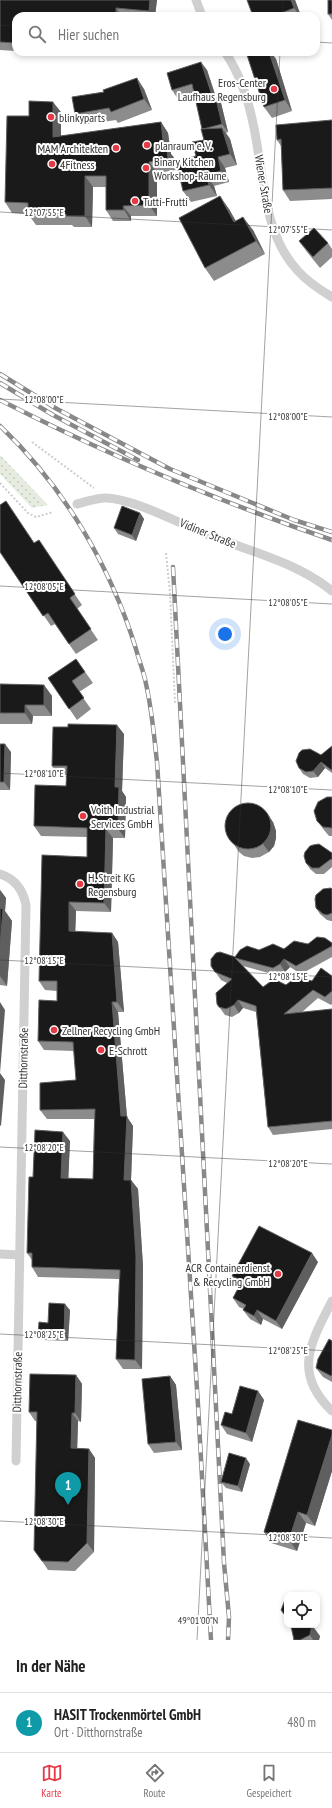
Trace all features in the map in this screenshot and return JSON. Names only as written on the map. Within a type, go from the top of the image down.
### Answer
[{"type":"street","points":[[196,0],[200,12]]},
{"type":"street","name":"Wiener Straße","points":[[227,56],[241,84],[249,106],[272,224],[283,250],[298,271],[320,290],[332,297]]},
{"type":"street","name":"Vidiner Straße","points":[[77,504],[105,498],[120,500],[155,512],[200,531],[280,561],[322,583],[332,591]]},
{"type":"street","name":"Ditthornstraße","points":[[0,874],[9,877],[18,885],[24,895],[26,905],[16,1461]]},
{"type":"street","points":[[0,1254],[19,1255]]},
{"type":"street","points":[[332,1301],[312,1339],[309,1353],[309,1373],[314,1386],[324,1403],[332,1410]]},
{"type":"path","points":[[32,442],[105,498]]},
{"type":"path","points":[[0,482],[28,513],[36,517],[53,512]]},
{"type":"path","points":[[166,553],[170,593],[175,703]]},
{"type":"shaded area","points":[[0,455],[48,505],[32,508],[0,474]]},
{"type":"building","points":[[0,0],[150,0],[149,11],[116,8],[116,12],[12,12],[12,43],[0,42]]},
{"type":"building","points":[[247,0],[291,0],[294,8],[284,12],[252,12]]},
{"type":"building","points":[[328,0],[332,0],[332,14],[328,14]]},
{"type":"building","name":"Eros-Center Laufhaus Regensburg","points":[[247,56],[270,56],[285,100],[264,107]]},
{"type":"building","points":[[201,62],[212,95],[215,95],[222,124],[202,129],[192,84],[172,90],[167,73]]},
{"type":"building","points":[[137,78],[144,99],[111,112],[109,108],[75,114],[72,97],[104,92],[103,90]]},
{"type":"building","points":[[29,101],[53,102],[53,137],[161,122],[164,149],[167,148],[168,160],[149,162],[149,205],[123,206],[124,210],[106,210],[106,176],[85,176],[85,216],[66,216],[66,214],[28,214],[28,203],[5,202],[7,116],[29,116]]},
{"type":"building","points":[[332,120],[332,188],[283,190],[281,139],[277,140],[276,125]]},
{"type":"building","points":[[222,128],[230,154],[218,157],[221,171],[206,175],[209,185],[183,191],[176,161],[196,156],[192,142],[204,140],[201,129]]},
{"type":"building","points":[[220,196],[234,222],[243,217],[256,241],[205,268],[179,218]]},
{"type":"building","points":[[314,228],[328,243],[313,257],[299,241]]},
{"type":"building","points":[[6,501],[34,543],[39,540],[75,594],[70,598],[91,629],[69,644],[48,613],[43,616],[0,552],[0,505]]},
{"type":"building","points":[[122,506],[140,513],[132,535],[114,528]]},
{"type":"building","points":[[76,659],[85,672],[72,681],[84,698],[69,709],[48,678]]},
{"type":"building","points":[[0,684],[44,685],[44,705],[25,705],[25,713],[0,713]]},
{"type":"building","points":[[68,724],[117,725],[115,787],[119,787],[118,829],[106,829],[104,903],[69,902],[69,931],[112,933],[117,1002],[112,1002],[121,1116],[127,1116],[124,1180],[131,1180],[136,1256],[135,1360],[116,1359],[120,1270],[32,1267],[32,1253],[27,1253],[29,1177],[33,1177],[35,1130],[63,1132],[61,1178],[93,1179],[95,1109],[40,1110],[40,1083],[76,1080],[73,1042],[38,1041],[39,1000],[57,1001],[57,981],[39,981],[42,855],[87,857],[87,828],[34,826],[35,785],[66,786],[67,766],[52,766],[53,727],[68,727]]},
{"type":"building","points":[[0,744],[5,744],[4,782],[0,782]]},
{"type":"building","points":[[332,746],[332,770],[321,762],[313,771],[306,772],[299,768],[296,761],[302,750],[310,749],[321,755]]},
{"type":"building","points":[[327,797],[332,797],[332,828],[323,827],[317,821],[314,811],[318,802]]},
{"type":"building","points":[[248,803],[261,807],[267,813],[271,826],[267,839],[261,845],[248,849],[235,845],[229,839],[225,826],[229,813],[235,807]]},
{"type":"building","points":[[319,844],[332,853],[332,860],[331,859],[319,868],[312,868],[306,863],[304,856],[305,852],[310,846]]},
{"type":"building","points":[[331,888],[332,913],[327,915],[323,914],[316,908],[315,899],[316,895],[323,889]]},
{"type":"building","points":[[0,908],[3,909],[0,947]]},
{"type":"building","points":[[317,937],[325,938],[332,943],[332,946],[296,966],[284,959],[280,964],[273,968],[235,958],[263,987],[274,979],[286,985],[297,976],[312,981],[321,968],[332,976],[332,991],[325,997],[313,990],[284,1014],[332,1009],[332,1121],[268,1127],[256,1006],[238,1000],[234,1005],[226,1009],[219,1007],[217,1004],[216,993],[232,979],[215,972],[211,966],[211,959],[216,953],[220,952],[235,957],[240,950],[247,946],[259,950],[273,944],[284,949],[294,941],[308,944]]},
{"type":"building","name":"ACR Containerdienst & Recycling GmbH","points":[[259,1226],[312,1253],[276,1321],[257,1310],[254,1316],[243,1310],[246,1305],[233,1298],[242,1281],[232,1276]]},
{"type":"building","points":[[49,1303],[65,1304],[64,1335],[38,1333],[39,1322],[48,1323]]},
{"type":"building","points":[[329,1339],[332,1341],[331,1376],[316,1368],[318,1359]]},
{"type":"building","points":[[30,1374],[76,1375],[75,1413],[72,1413],[71,1448],[89,1449],[87,1543],[68,1562],[42,1561],[34,1550],[37,1412],[29,1412]]},
{"type":"building","points":[[170,1376],[176,1442],[148,1444],[142,1379]]},
{"type":"building","points":[[240,1386],[258,1391],[246,1433],[221,1425],[225,1412],[232,1414]]},
{"type":"building","points":[[298,1420],[332,1430],[332,1435],[307,1515],[298,1512],[289,1540],[264,1532]]},
{"type":"building","points":[[229,1453],[246,1458],[238,1486],[221,1482]]},
{"type":"building","points":[[284,1602],[284,1614],[281,1610]]},
{"type":"building","points":[[291,1628],[311,1628],[310,1635],[300,1640],[294,1640]]},
{"type":"railway","points":[[0,374],[57,409],[170,469],[294,520],[332,532]]},
{"type":"railway","points":[[0,383],[53,415],[138,460]]},
{"type":"railway","points":[[0,400],[81,440],[163,476],[289,525],[332,540]]},
{"type":"railway","points":[[0,426],[45,475],[82,529],[98,558],[113,587],[125,618],[144,675],[150,704],[157,762],[198,1405],[211,1640]]},
{"type":"railway","points":[[173,567],[224,1563],[229,1617],[228,1640]]},
{"type":"place","name":"Eros-Center Laufhaus Regensburg","points":[[274,89]]},
{"type":"place","name":"blinkyparts","points":[[51,117]]},
{"type":"place","name":"planraum e. V.","points":[[147,145]]},
{"type":"place","name":"MAM Architekten","points":[[116,148]]},
{"type":"place","name":"4Fitness","points":[[52,164]]},
{"type":"place","name":"Binary Kitchen Workshop-Räume","points":[[146,168]]},
{"type":"place","name":"Tutti-Frutti","points":[[135,201]]},
{"type":"place","name":"Voith Industrial Services GmbH","points":[[83,816]]},
{"type":"place","name":"H. Streit KG Regensburg","points":[[80,884]]},
{"type":"place","name":"Zellner Recycling GmbH","points":[[54,1030]]},
{"type":"place","name":"E-Schrott","points":[[101,1050]]},
{"type":"place","name":"ACR Containerdienst & Recycling GmbH","points":[[278,1274]]},
{"type":"place","name":"HASIT Trockenmörtel GmbH","points":[[68,1505]]}]
